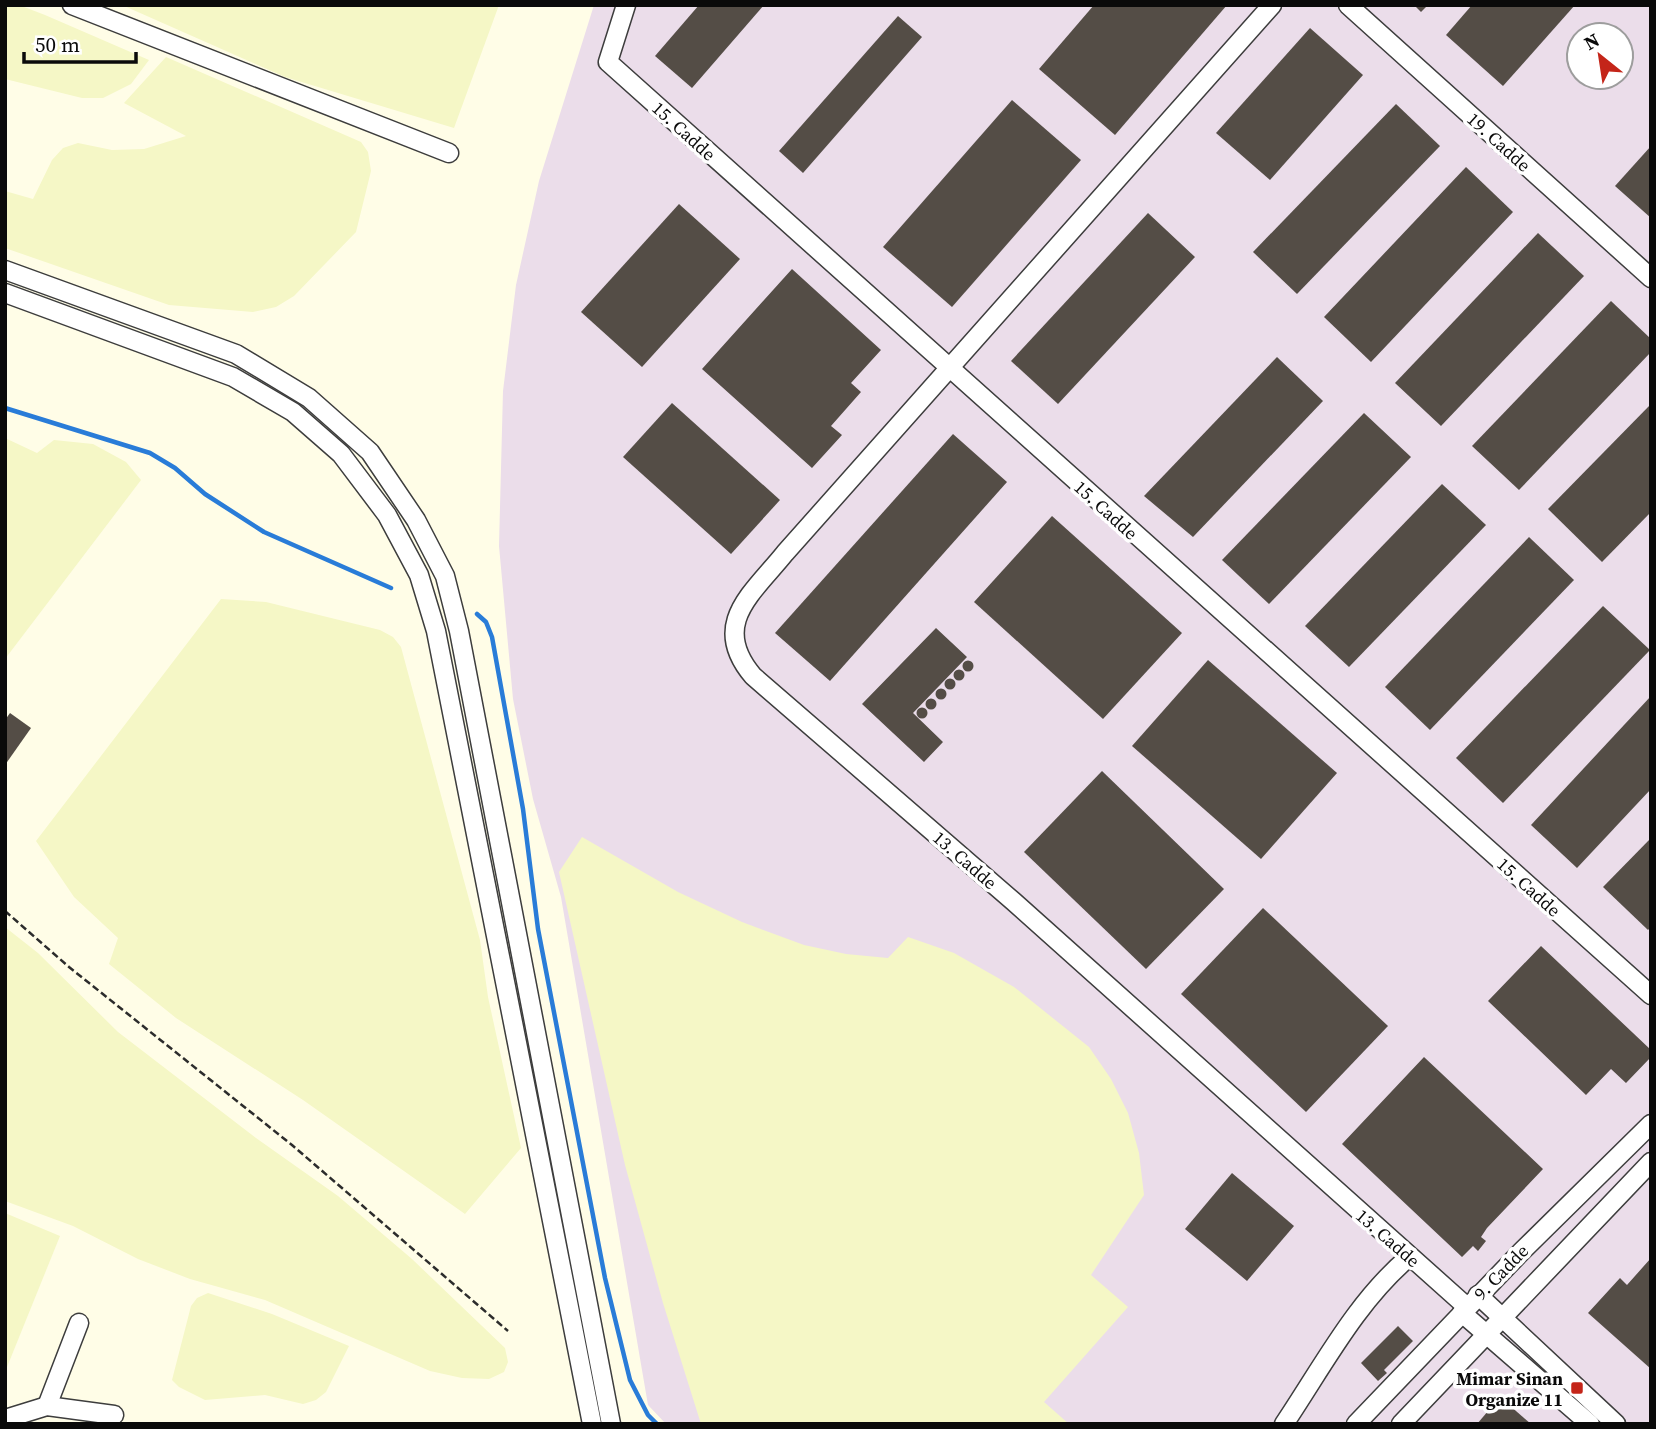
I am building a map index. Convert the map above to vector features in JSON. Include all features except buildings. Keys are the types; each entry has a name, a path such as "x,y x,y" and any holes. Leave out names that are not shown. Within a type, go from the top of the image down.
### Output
{"street":[{"path":"72,5 449,153"},
{"name":"15. Cadde","path":"626,5 608,62 949,370 1651,995"},
{"name":"13. Cadde","path":"1272,5 785,552 735,615 736,643 742,661 753,676 1013,901 1409,1257 1469,1305"},
{"name":"19. Cadde","path":"1348,5 1651,278"},
{"path":"5,270 236,354 309,398 370,452 416,520 445,576 459,631 611,1424"},
{"path":"5,293 233,377 293,412 341,454 387,515 419,575 436,631 592,1424"},
{"name":"9. Cadde","path":"1356,1424 1469,1305 1651,1124"},
{"name":"9. Cadde","path":"1401,1424 1651,1162"},
{"path":"1284,1424 1362,1306 1386,1277 1409,1257"},
{"path":"1469,1305 1503,1318 1616,1424"},
{"path":"1469,1305 1487,1335 1590,1424"},
{"path":"47,1406 79,1322"},
{"path":"5,1419 47,1406 114,1415"}],"path":[{"path":"5,911 69,967 292,1146 508,1331"}],"shaded area":[{"path":"594,5 1651,5 1651,1424 666,1424 648,1405 561,897 533,799 513,699 499,546 503,391 516,285 539,181"}],"green space":[{"path":"5,5 19,5 149,60 131,84 103,98 82,98 5,79"},
{"path":"122,5 499,5 454,128 285,77"},
{"path":"166,57 361,142 368,152 371,171 356,232 294,296 276,307 253,312 169,305 5,248 5,191 33,199 52,160 63,148 78,143 112,150 144,149 186,136 124,103"},
{"path":"5,438 37,453 54,440 93,444 126,462 141,480 5,659"},
{"path":"221,599 266,602 380,630 393,637 401,647 480,940 488,997 521,1148 465,1214 303,1100 176,1018 109,964 118,938 74,897 36,841"},
{"path":"582,837 678,892 742,922 804,945 846,954 888,958 908,937 954,953 1014,987 1089,1047 1111,1079 1128,1113 1139,1153 1144,1195 1091,1275 1128,1307 1044,1402 1069,1424 701,1424 663,1303 625,1165 559,872"},
{"path":"5,927 38,953 118,1032 256,1138 338,1196 412,1259 505,1348 508,1362 504,1372 489,1379 462,1378 430,1371 265,1300 190,1279 138,1259 73,1226 5,1201"},
{"path":"5,1213 60,1236 5,1372"},
{"path":"208,1293 272,1314 349,1346 326,1392 316,1400 303,1404 265,1395 205,1400 179,1387 172,1380 191,1306 197,1298"}],"waterway":[{"path":"5,408 150,453 175,468 205,494 264,532 391,588"},
{"path":"477,614 486,622 492,637 523,809 538,929 605,1278 630,1380 648,1415 657,1424"}],"place":[{"name":"Mimar Sinan Organize 11","path":"1577,1388"}]}
